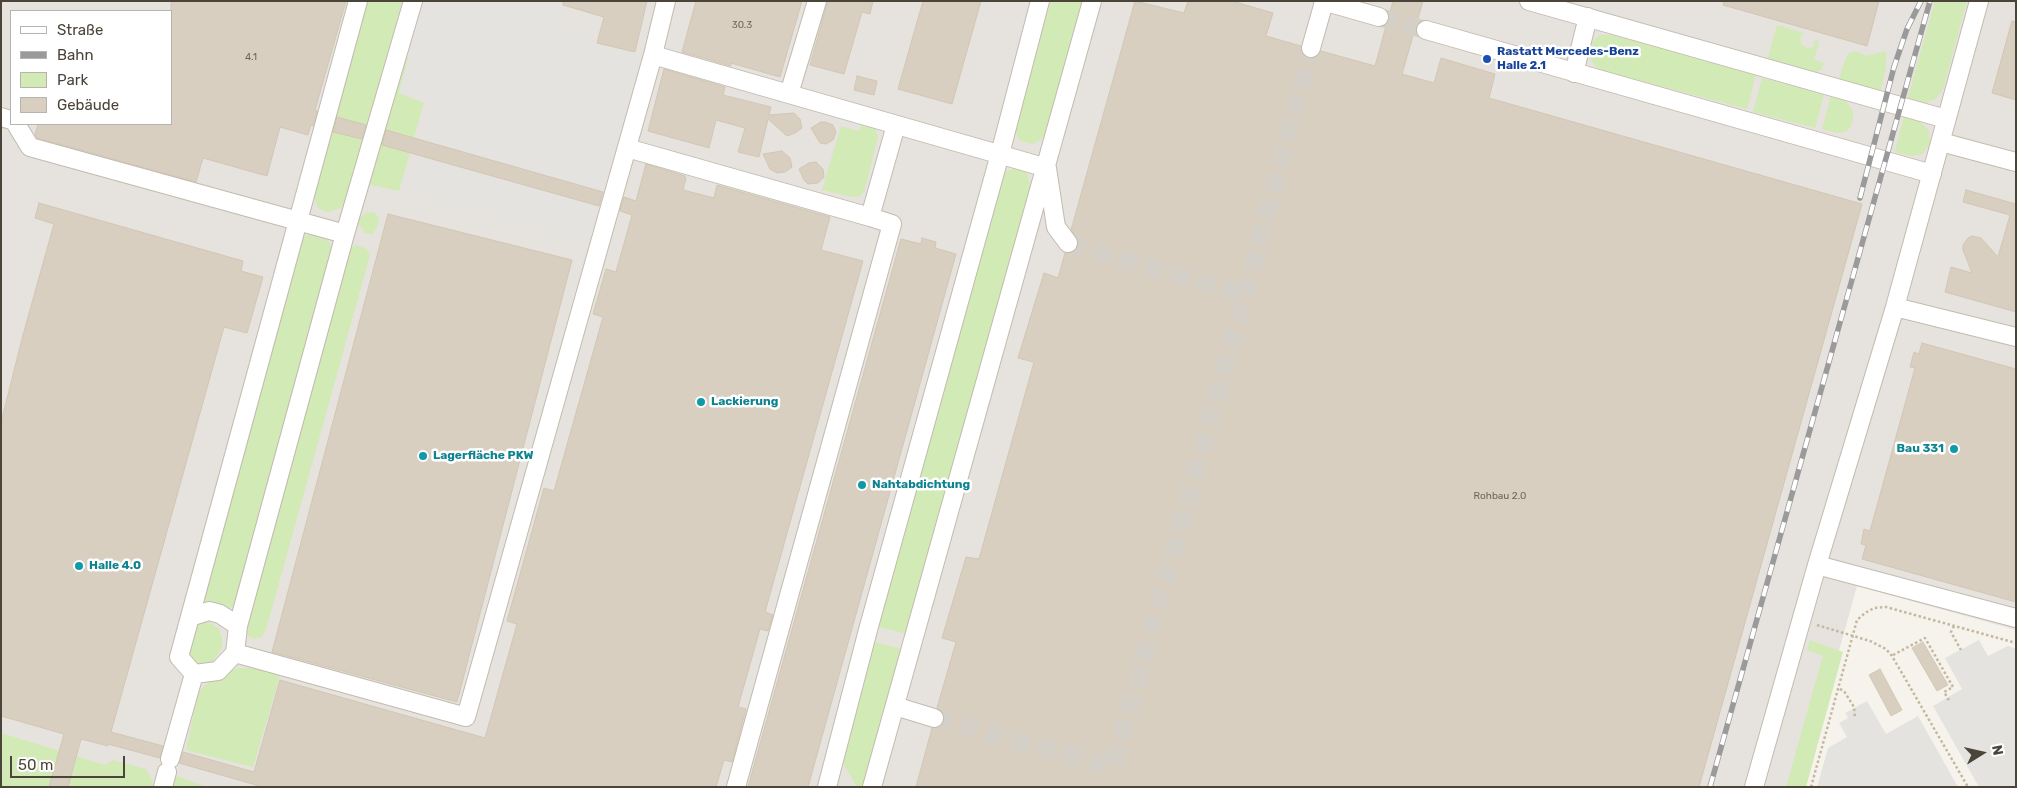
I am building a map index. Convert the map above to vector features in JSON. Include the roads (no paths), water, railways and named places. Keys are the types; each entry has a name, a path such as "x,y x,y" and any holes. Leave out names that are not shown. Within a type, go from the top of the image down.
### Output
{"lane":[{"path":"194,674 179,657 358,1"},
{"path":"194,674 218,671 235,653 238,626 345,234 413,1"},
{"path":"235,653 466,716 627,148 666,1"},
{"path":"789,94 817,1"},
{"path":"826,787 1000,154 1040,1"},
{"path":"872,787 1092,1"},
{"path":"1311,48 1323,1 1379,17"},
{"path":"1529,1 1946,119"},
{"path":"1754,787 1817,565 1896,307 1979,1"},
{"path":"1574,73 1588,17"},
{"path":"1426,30 1932,174"},
{"path":"653,55 1046,168"},
{"path":"17,125 30,146 345,234"},
{"path":"870,218 896,125"},
{"path":"1941,142 2016,162"},
{"path":"627,148 892,224 736,787"},
{"path":"1046,168 1056,227 1068,243"},
{"path":"1896,307 2016,337"},
{"path":"1817,565 2016,618"},
{"path":"190,617 209,611 220,614 238,626"},
{"path":"167,773 194,674"},
{"path":"895,706 934,718"}],"tunnel":[{"path":"1379,17 1426,30"},
{"path":"934,718 1113,767 1245,295 1311,48"},
{"path":"1068,243 1245,295"}],"railway":[{"path":"1860,198 1894,67 1907,29 1921,1"},
{"path":"1710,787 1930,1"}],"place":[{"name":"Rastatt Mercedes-Benz Halle 2.1","path":"1487,59"},
{"name":"Lackierung","path":"701,402"},
{"name":"Bau 331","path":"1954,449"},
{"name":"Lagerfläche PKW","path":"423,456"},
{"name":"Nahtabdichtung","path":"862,485"},
{"name":"Halle 4.0","path":"79,566"}]}
